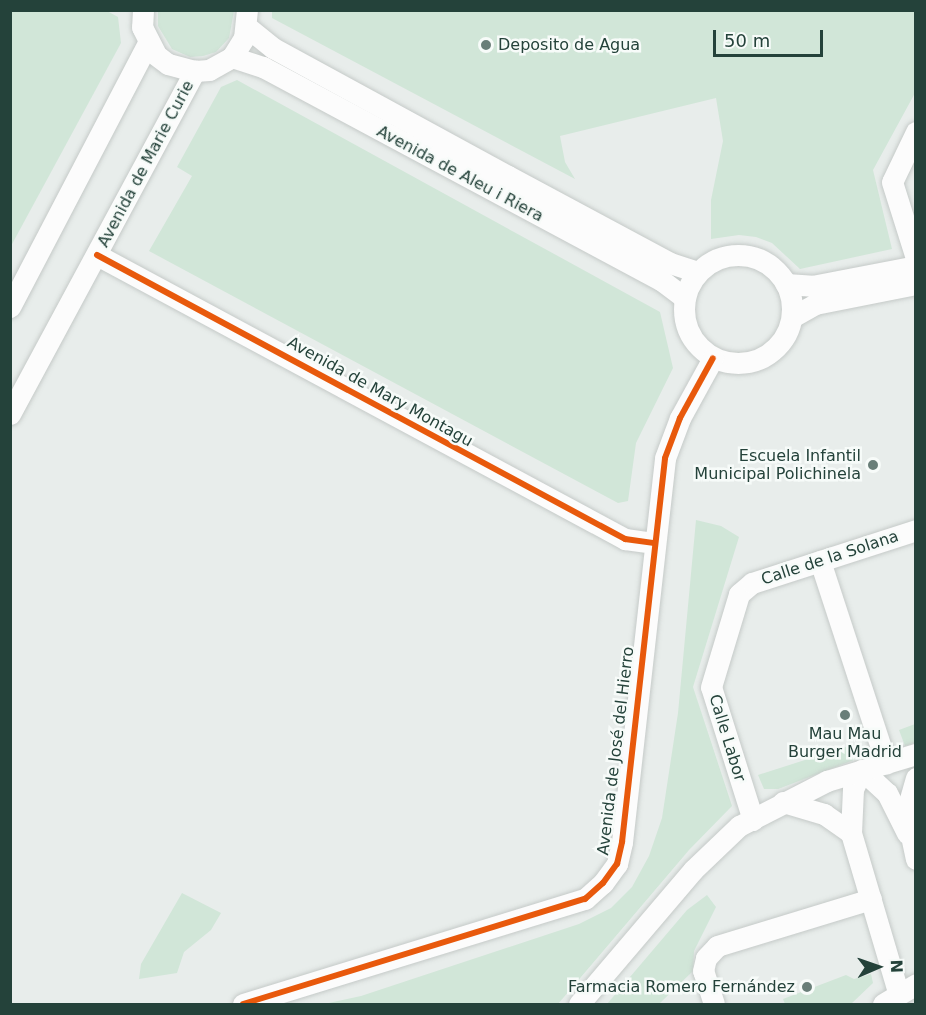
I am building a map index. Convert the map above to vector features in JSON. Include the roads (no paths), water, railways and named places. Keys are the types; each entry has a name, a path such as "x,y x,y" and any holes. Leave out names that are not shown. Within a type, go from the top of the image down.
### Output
{"street":[{"path":"143,10 148,43 168,64 195,72 209,70 232,57 247,19"},
{"name":"Avenida de Aleu i Riera","path":"247,19 273,48 670,263 698,272"},
{"path":"10,307 148,43"},
{"name":"Avenida de Aleu i Riera","path":"232,57 263,68 661,280 685,298"},
{"name":"Avenida de Marie Curie","path":"10,414 195,72"},
{"path":"915,132 891,182 915,258"},
{"name":"Avenida de Mary Montagu","path":"97,255 625,539 653,543"},
{"path":"744,255 768,264 786,284 792,317 779,345 763,358 733,363 713,358 689,333 685,298 698,272 715,260 744,255"},
{"path":"786,284 812,286 915,266"},
{"path":"792,317 815,304 915,284"},
{"name":"Avenida de José del Hierro","path":"243,1005 585,899 603,883 617,864 622,842 653,543 665,458 681,418 713,358"},
{"name":"Calle de la Solana","path":"744,588 915,530"},
{"path":"820,561 886,763"},
{"name":"Calle Labor","path":"744,588 714,669 711,687 753,820"},
{"path":"579,1005 693,870 729,834 783,802 827,781 915,754"},
{"path":"862,770 887,793 907,833 915,859"},
{"path":"862,770 853,789 851,833 899,994"},
{"path":"907,833 907,799 915,778"},
{"path":"783,802 824,814 851,833"},
{"path":"714,1005 703,971 706,958 717,946 871,899"}],"place":[{"name":"Deposito de Agua","path":"486,45"},
{"name":"Escuela Infantil Municipal Polichinela","path":"873,465"},
{"name":"Mau Mau Burger Madrid","path":"845,715"},
{"name":"Farmacia Romero Fernández","path":"807,987"}]}
